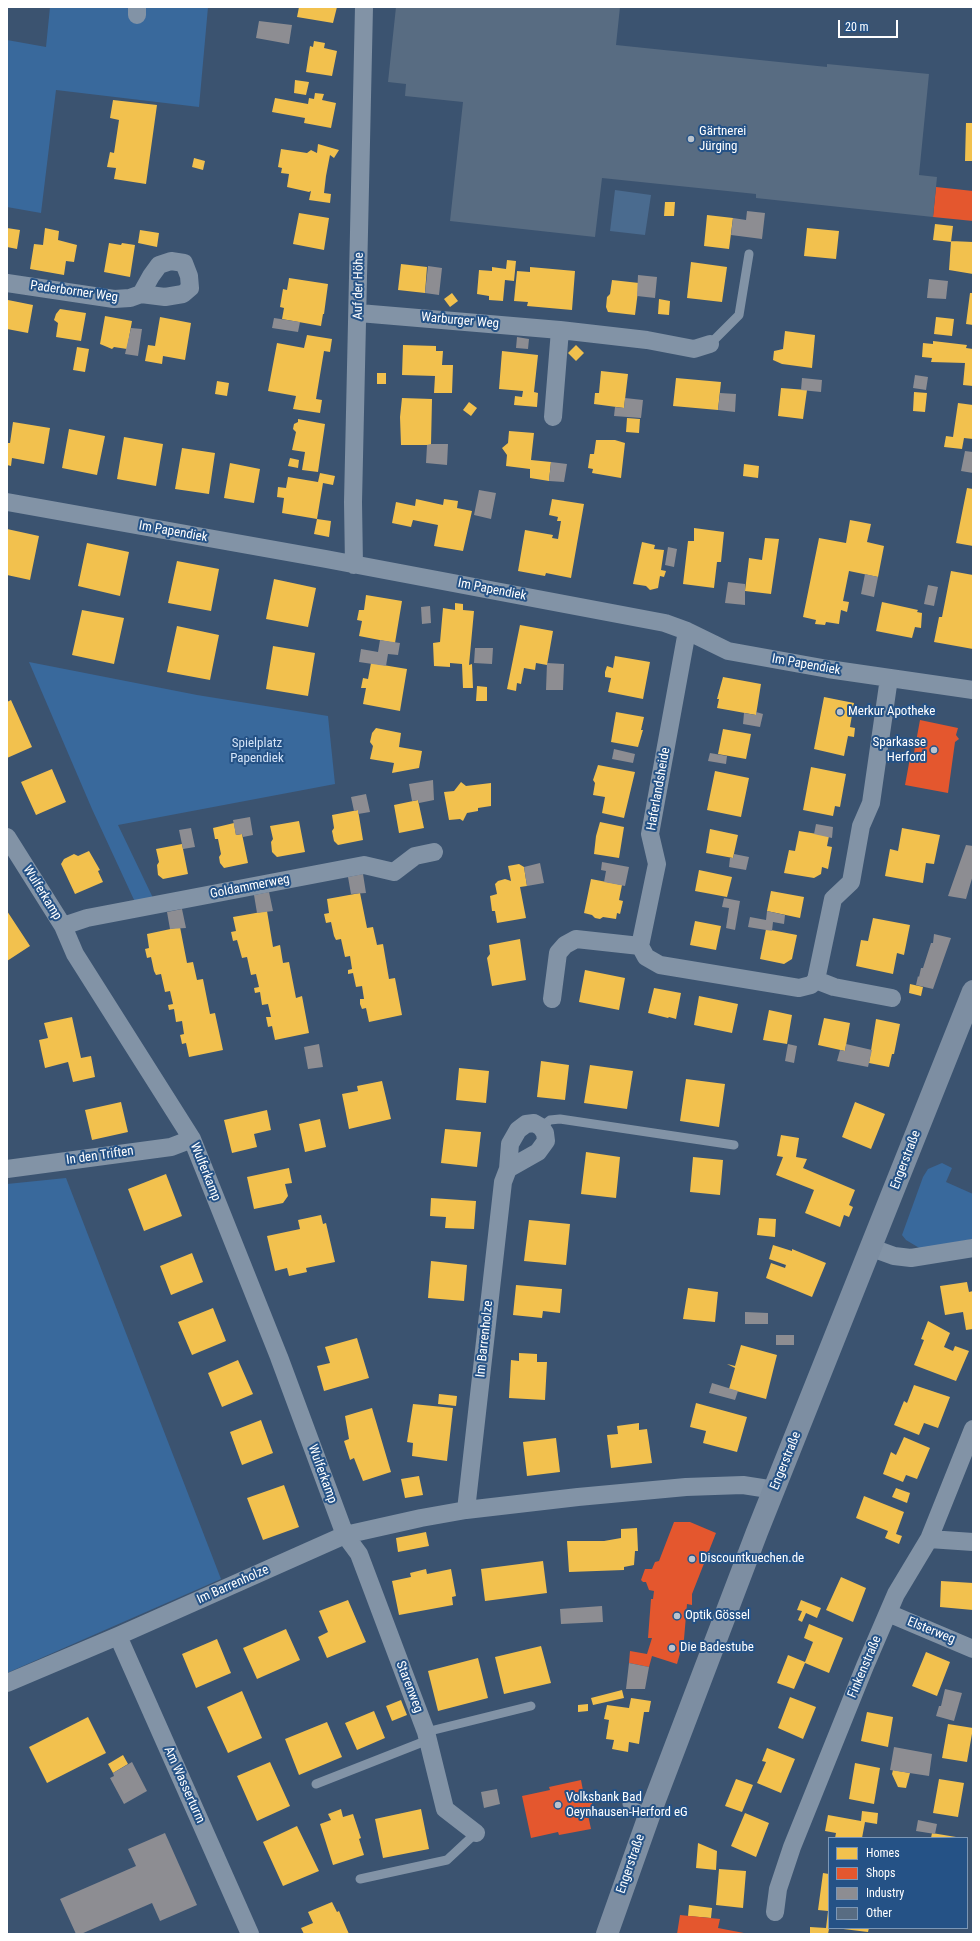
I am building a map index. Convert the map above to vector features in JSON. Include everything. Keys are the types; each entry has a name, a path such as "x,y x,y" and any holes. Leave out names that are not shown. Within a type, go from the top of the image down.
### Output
{"main road":[{"name":"Engerstraße","path":"607,1934 650,1813 775,1490 973,991"}],"street":[{"name":"Auf der Höhe","path":"354,565 364,7"},
{"name":"Paderborner Weg","path":"7,283 114,299 130,298 141,294"},
{"name":"Warburger Weg","path":"359,313 560,330 647,340 694,349 710,344"},
{"path":"553,417 560,330"},
{"name":"Im Papendiek","path":"7,502 665,623 687,630 728,651 828,669 973,690"},
{"name":"Haferlandsheide","path":"640,946 657,864 650,834 687,630"},
{"path":"552,999 558,953 565,945 576,939 640,946 646,956 660,965 800,988 811,985 816,980 833,899 851,882 861,826 871,803 889,678"},
{"name":"Wulferkamp","path":"7,837 63,926 75,954 192,1139 279,1357 345,1535"},
{"name":"Goldammerweg","path":"63,926 87,918 364,865 394,872 415,856 434,852"},
{"path":"816,980 834,987 892,998"},
{"name":"Im Barrenholze","path":"466,1510 503,1182 508,1170 510,1144 518,1130 526,1124 534,1123 541,1128"},
{"path":"508,1170 538,1152 546,1140 545,1133 541,1128"},
{"name":"In den Triften","path":"7,1169 171,1147 192,1139"},
{"path":"872,1248 894,1256 911,1258 973,1248"},
{"name":"Finkenstraße","path":"775,1912 778,1890 792,1847 896,1594 929,1538 973,1429"},
{"name":"Im Barrenholze","path":"7,1683 118,1636 345,1535 421,1518 466,1510 686,1487 743,1485 775,1490"},
{"name":"Starenweg","path":"345,1535 359,1554 427,1736 445,1809 476,1833"},
{"path":"929,1538 973,1542"},
{"name":"Elsterweg","path":"888,1614 973,1648"},
{"name":"Am Wasserturm","path":"118,1636 250,1934"}],"lane":[{"path":"710,344 739,315 749,254"},
{"path":"541,1128 550,1120 560,1119 734,1145"},
{"path":"316,1784 427,1736 531,1706"},
{"path":"627,1804 650,1813"},
{"path":"360,1879 447,1860 476,1833"}],"green space":[{"path":"50,7 208,7 199,107 56,90 41,213 7,207 7,40 46,47"},
{"name":"Spielplatz Papendiek","path":"29,662 197,695 328,716 335,784 118,825 153,898 135,902 92,809"},
{"path":"942,1163 952,1168 946,1182 973,1194 973,1239 921,1249 906,1240 902,1235 923,1177 928,1169"},
{"path":"66,1178 221,1579 7,1673 7,1184"}],"shaded area":[{"path":"615,190 651,195 645,235 610,231"}],"building: Homes":[{"path":"299,7 337,7 333,23 297,17"},
{"path":"314,41 325,43 324,48 337,51 332,76 306,72 310,46 313,47"},
{"path":"295,80 309,82 306,95 294,93"},
{"path":"315,93 324,94 322,100 336,103 331,128 304,123 305,118 272,112 275,98 308,104 309,98 314,99"},
{"path":"113,100 157,105 146,184 114,179 116,168 107,167 110,152 114,153 119,120 110,118"},
{"path":"966,123 973,123 973,161 965,161"},
{"path":"318,144 339,150 334,158 330,155 326,176 324,193 331,194 330,203 309,200 311,191 309,192 287,187 289,174 281,173 282,168 278,167 281,149 307,153 311,150 317,153"},
{"path":"194,158 205,161 203,170 192,167"},
{"path":"665,202 675,202 674,216 664,216"},
{"path":"299,213 329,218 324,250 293,244"},
{"path":"707,215 733,218 729,249 704,246"},
{"path":"935,224 953,226 951,242 933,240"},
{"path":"7,228 20,230 17,249 7,247"},
{"path":"45,228 59,231 58,240 77,245 74,262 66,261 64,275 30,269 34,244 43,245"},
{"path":"807,228 839,231 836,259 804,256"},
{"path":"140,230 159,233 157,247 138,243"},
{"path":"951,241 973,242 973,274 949,270"},
{"path":"109,243 135,245 130,277 104,272"},
{"path":"507,260 516,261 514,281 505,280 503,301 489,300 489,296 477,294 479,270 492,271 492,267 506,269"},
{"path":"691,262 727,267 722,302 687,298"},
{"path":"401,264 427,267 425,293 398,290"},
{"path":"530,267 575,271 572,310 527,306 528,302 514,301 517,271 530,272"},
{"path":"289,278 328,284 321,326 282,319 284,308 280,307 283,289 287,290"},
{"path":"612,280 639,283 635,315 608,312 606,307 607,297 610,294"},
{"path":"452,293 458,301 450,307 444,299"},
{"path":"970,293 973,293 973,325 966,324"},
{"path":"659,299 670,301 669,315 658,314"},
{"path":"8,300 33,305 28,333 7,329"},
{"path":"60,309 86,313 81,341 56,337 58,323 54,320"},
{"path":"105,316 132,321 127,349 114,347 112,349 100,344"},
{"path":"160,317 191,323 185,360 163,356 162,364 145,361 148,345 155,346"},
{"path":"936,317 954,319 952,336 934,334"},
{"path":"785,331 815,335 812,368 782,364 773,360 774,351 783,349"},
{"path":"307,335 332,339 330,352 324,351 316,399 322,400 320,413 293,409 296,396 268,391 277,343 304,348"},
{"path":"933,341 967,345 966,348 973,349 973,386 963,385 965,363 931,362 932,358 922,357 923,343 933,344"},
{"path":"403,345 436,346 436,351 443,351 442,365 453,365 452,393 434,393 435,376 402,375"},
{"path":"576,345 584,353 576,361 568,353"},
{"path":"77,347 89,349 85,372 73,370"},
{"path":"502,351 538,355 534,392 538,393 537,407 514,405 515,396 522,397 523,391 499,389"},
{"path":"601,371 628,374 624,408 594,404 595,393 599,393"},
{"path":"377,373 386,373 386,384 377,384"},
{"path":"676,378 721,382 718,410 673,406"},
{"path":"217,381 229,383 227,396 215,394"},
{"path":"781,388 807,390 803,419 778,416"},
{"path":"914,392 927,393 925,412 913,411"},
{"path":"402,398 432,399 431,445 401,445 400,417"},
{"path":"469,402 477,408 471,416 463,410"},
{"path":"958,403 973,405 973,439 964,438 962,449 944,447 946,436 953,437"},
{"path":"627,418 640,419 639,433 626,432"},
{"path":"298,419 325,424 318,472 302,470 305,452 292,450 296,432 293,429 294,424 298,422"},
{"path":"13,422 50,428 44,464 12,458 11,466 7,465 7,443 10,443"},
{"path":"69,429 105,436 97,475 62,468"},
{"path":"509,431 534,433 531,460 551,462 549,481 530,478 530,469 506,466 507,455 502,448 508,443"},
{"path":"124,437 163,444 156,486 117,479"},
{"path":"596,440 615,440 625,443 621,478 592,473 593,469 588,468 590,454 594,454"},
{"path":"182,448 215,453 209,494 175,489"},
{"path":"290,458 299,460 298,468 288,466"},
{"path":"230,463 260,469 254,503 224,498"},
{"path":"744,464 759,466 758,478 743,476"},
{"path":"320,473 335,476 333,485 323,483 317,519 282,513 284,498 277,497 278,487 286,488 288,477 318,482"},
{"path":"967,488 973,489 973,546 956,543"},
{"path":"416,499 443,505 444,499 458,501 457,508 472,511 463,551 434,546 438,525 413,520 411,527 392,523 396,502 415,506"},
{"path":"552,499 584,504 571,578 546,573 545,576 518,571 525,530 553,535 552,538 558,539 561,521 557,521 558,517 549,515"},
{"path":"317,519 331,521 329,537 314,534"},
{"path":"850,520 871,524 867,542 884,546 878,577 849,571 843,601 849,602 847,612 841,610 839,624 826,622 825,625 815,624 816,620 803,617 819,538 846,543"},
{"path":"694,528 724,532 721,562 717,562 714,588 683,584 688,541 694,541"},
{"path":"7,529 39,536 30,580 7,575"},
{"path":"765,538 779,539 771,594 745,591 749,558 762,560"},
{"path":"642,542 655,545 654,549 664,550 661,570 666,571 664,577 660,576 658,588 650,590 646,586 633,584"},
{"path":"87,543 129,552 120,596 78,586"},
{"path":"177,561 219,569 211,611 168,603"},
{"path":"951,571 973,575 973,649 934,642 939,617 942,617"},
{"path":"274,579 316,588 308,627 266,619"},
{"path":"366,595 402,601 395,643 359,636 362,621 357,620 359,610 364,610"},
{"path":"882,602 918,610 917,612 922,613 921,628 915,627 912,638 876,631"},
{"path":"455,603 463,604 463,610 474,611 469,665 472,664 473,688 463,688 462,664 450,663 450,667 434,666 433,643 440,642 443,608 455,610"},
{"path":"82,610 124,618 114,664 72,655"},
{"path":"520,625 553,631 547,665 536,663 535,670 524,668 521,684 517,683 516,691 507,689"},
{"path":"177,626 219,635 210,680 167,672"},
{"path":"273,646 315,653 308,696 266,689"},
{"path":"615,656 650,662 643,699 608,692 611,678 605,677 605,672 607,666 613,668"},
{"path":"371,663 407,669 400,711 363,704 366,688 361,688 363,678 368,679"},
{"path":"723,677 761,684 756,715 717,708 719,699 717,699"},
{"path":"477,686 487,687 487,701 476,701"},
{"path":"824,697 854,703 850,727 855,728 854,737 848,736 844,756 814,749"},
{"path":"11,700 32,747 7,758 7,702"},
{"path":"616,712 644,717 641,730 643,730 638,747 611,742"},
{"path":"376,728 401,733 399,747 422,751 419,768 392,773 394,763 370,759 373,746 370,742 372,733"},
{"path":"723,729 751,734 746,759 718,754"},
{"path":"598,765 635,772 624,818 602,813 605,797 593,795 595,783 593,780"},
{"path":"811,767 846,774 840,807 835,806 833,816 803,810"},
{"path":"52,769 66,802 36,815 21,782"},
{"path":"715,771 749,778 741,817 707,810"},
{"path":"461,782 466,786 491,783 491,806 478,808 478,811 467,813 463,821 460,819 449,820 444,792 454,791"},
{"path":"418,800 424,828 399,833 394,805"},
{"path":"358,810 363,840 338,845 334,841 332,831 334,828 332,815"},
{"path":"299,821 305,852 277,857 272,852 271,842 273,839 270,826"},
{"path":"600,822 624,827 619,858 594,854 596,836"},
{"path":"234,823 236,835 242,834 248,863 224,868 220,863 219,857 221,854 218,839 215,839 213,828"},
{"path":"902,828 940,835 934,864 926,863 923,883 885,876 890,849 898,851"},
{"path":"710,829 738,835 733,858 706,853"},
{"path":"799,831 829,836 827,846 832,847 828,869 822,867 821,874 814,878 784,873 789,850 795,851"},
{"path":"182,844 188,874 163,879 158,875 157,865 159,862 156,849"},
{"path":"89,851 100,870 98,871 103,882 75,894 61,864 64,859 74,854 78,856"},
{"path":"519,864 524,867 527,886 520,887 526,918 497,923 495,911 492,911 490,896 497,894 495,884 498,881 505,879 511,881 508,866"},
{"path":"699,870 732,877 727,897 695,891"},
{"path":"591,879 622,885 619,900 623,901 620,914 617,913 616,919 603,917 600,919 584,913"},
{"path":"771,891 804,897 800,918 767,911"},
{"path":"360,893 367,928 373,927 377,945 383,944 389,979 395,978 402,1015 369,1022 366,1008 362,1009 360,1004 360,999 364,999 362,986 356,987 353,973 348,974 348,970 352,969 350,956 345,957 341,939 336,940 331,922 326,923 324,914 329,913 327,899"},
{"path":"7,911 30,946 7,961"},
{"path":"267,911 273,947 280,945 283,963 289,962 296,998 302,996 309,1033 275,1040 272,1026 268,1027 266,1017 271,1017 268,1004 262,1005 260,992 255,993 254,988 259,987 256,974 251,975 247,957 242,958 237,940 233,941 231,932 236,931 233,917"},
{"path":"873,918 910,925 904,955 897,953 893,974 856,966 861,940 868,941"},
{"path":"695,921 721,926 716,950 690,945"},
{"path":"180,927 187,963 193,962 197,980 203,979 210,1014 215,1013 223,1050 189,1057 186,1043 182,1044 180,1035 184,1034 182,1021 176,1022 174,1009 169,1010 168,1005 173,1004 170,991 165,992 161,974 156,975 151,957 147,958 145,949 149,948 147,934"},
{"path":"766,929 797,935 792,959 784,964 760,959"},
{"path":"520,939 526,980 492,986 487,958 490,954 489,945"},
{"path":"585,970 625,978 619,1010 579,1002"},
{"path":"910,984 923,987 921,996 909,993"},
{"path":"654,988 681,993 676,1019 648,1013"},
{"path":"699,996 738,1004 732,1033 694,1025"},
{"path":"769,1010 792,1015 787,1044 763,1040"},
{"path":"72,1017 81,1058 91,1056 95,1077 73,1082 68,1062 45,1068 39,1040 48,1038 44,1023"},
{"path":"824,1018 850,1023 845,1051 818,1045"},
{"path":"876,1019 900,1024 894,1054 892,1054 889,1067 869,1063"},
{"path":"541,1061 569,1065 565,1100 537,1097"},
{"path":"590,1065 633,1071 627,1109 584,1103"},
{"path":"459,1068 489,1071 486,1103 456,1100"},
{"path":"686,1079 725,1084 719,1127 680,1121"},
{"path":"382,1081 391,1119 349,1129 342,1094 358,1091 357,1086"},
{"path":"121,1102 128,1132 92,1140 85,1110"},
{"path":"855,1102 885,1114 871,1149 842,1137"},
{"path":"267,1110 271,1130 254,1134 257,1147 232,1153 224,1120"},
{"path":"320,1119 326,1147 305,1152 299,1124"},
{"path":"445,1129 481,1132 477,1167 441,1163"},
{"path":"781,1135 799,1138 796,1157 807,1159 803,1168 855,1190 849,1205 853,1207 849,1217 844,1215 840,1227 805,1213 814,1190 776,1175 783,1157 777,1156"},
{"path":"586,1152 620,1157 616,1198 581,1194"},
{"path":"693,1157 723,1160 720,1195 690,1192"},
{"path":"289,1168 292,1183 285,1184 288,1196 283,1203 254,1209 247,1177"},
{"path":"166,1174 182,1216 144,1231 128,1189"},
{"path":"431,1198 476,1201 474,1229 445,1228 446,1217 430,1216"},
{"path":"321,1215 323,1224 326,1223 335,1262 306,1268 307,1272 289,1276 287,1268 275,1271 267,1236 300,1229 298,1220"},
{"path":"759,1218 776,1219 775,1237 757,1235"},
{"path":"529,1220 570,1224 566,1265 524,1261"},
{"path":"773,1245 792,1251 792,1249 826,1263 812,1297 766,1278 771,1263 785,1268 786,1265 769,1259"},
{"path":"192,1253 203,1282 171,1295 160,1266"},
{"path":"431,1261 467,1265 464,1301 428,1298"},
{"path":"967,1282 969,1292 973,1291 973,1329 966,1330 963,1312 945,1315 940,1286"},
{"path":"516,1285 562,1289 560,1313 543,1311 542,1318 513,1315"},
{"path":"688,1288 718,1292 715,1322 683,1319"},
{"path":"213,1308 226,1341 192,1355 178,1322"},
{"path":"928,1321 950,1333 944,1347 953,1351 955,1346 969,1351 956,1381 914,1365 924,1340 921,1339"},
{"path":"357,1338 369,1378 324,1391 317,1366 330,1363 325,1347"},
{"path":"741,1345 777,1355 766,1399 729,1389 735,1368 727,1364 735,1366"},
{"path":"519,1353 537,1354 537,1362 547,1362 545,1400 509,1398 511,1360 519,1361"},
{"path":"238,1360 253,1394 222,1407 208,1373"},
{"path":"914,1385 950,1397 938,1428 924,1423 919,1435 894,1425 904,1401 907,1403"},
{"path":"439,1394 457,1396 456,1406 438,1404"},
{"path":"696,1403 747,1417 737,1452 703,1443 706,1431 690,1427"},
{"path":"413,1404 453,1408 447,1461 412,1456 413,1443 407,1442"},
{"path":"372,1408 391,1472 363,1481 354,1458 350,1460 344,1441 349,1439 345,1416"},
{"path":"261,1420 273,1453 242,1465 230,1432"},
{"path":"639,1423 639,1430 647,1429 652,1463 611,1468 607,1435 618,1434 617,1426"},
{"path":"904,1437 930,1448 917,1479 906,1475 903,1482 883,1474 891,1452 896,1455"},
{"path":"556,1438 560,1472 527,1476 523,1442"},
{"path":"419,1476 423,1495 405,1498 401,1479"},
{"path":"284,1485 299,1527 263,1540 247,1498"},
{"path":"896,1488 910,1493 907,1503 892,1497"},
{"path":"864,1496 904,1512 896,1534 902,1536 899,1544 885,1538 888,1531 856,1518"},
{"path":"637,1528 638,1551 635,1551 634,1565 624,1567 624,1570 569,1572 567,1541 604,1541 621,1538 621,1529"},
{"path":"426,1532 429,1546 398,1552 396,1538"},
{"path":"543,1561 547,1593 485,1601 481,1569"},
{"path":"426,1569 427,1574 451,1569 456,1596 452,1597 453,1605 399,1615 392,1581 411,1577 410,1573"},
{"path":"841,1577 866,1588 853,1622 826,1610"},
{"path":"941,1581 973,1583 973,1610 940,1607"},
{"path":"348,1600 366,1642 327,1658 318,1637 328,1632 319,1611"},
{"path":"801,1600 821,1608 817,1618 806,1613 802,1622 798,1620 802,1611 797,1610"},
{"path":"809,1624 843,1638 829,1673 805,1663 794,1689 777,1683 788,1655 805,1662 813,1642 804,1638"},
{"path":"286,1629 300,1660 257,1679 243,1648"},
{"path":"217,1639 231,1673 196,1688 182,1654"},
{"path":"541,1646 551,1683 504,1694 495,1657"},
{"path":"926,1652 950,1662 937,1696 912,1686"},
{"path":"478,1658 488,1698 438,1711 428,1671"},
{"path":"622,1690 624,1698 593,1705 591,1698"},
{"path":"242,1691 262,1738 228,1753 207,1707"},
{"path":"790,1697 816,1707 803,1739 778,1728"},
{"path":"631,1698 651,1701 649,1712 644,1712 639,1744 629,1742 628,1752 612,1749 614,1740 606,1739 609,1720 604,1719 607,1705 629,1708"},
{"path":"401,1700 407,1715 392,1721 386,1706"},
{"path":"588,1704 588,1711 578,1712 578,1705"},
{"path":"374,1711 385,1738 357,1750 345,1723"},
{"path":"867,1712 893,1717 888,1747 861,1741"},
{"path":"88,1717 106,1753 47,1783 29,1747"},
{"path":"327,1722 342,1757 299,1775 285,1739"},
{"path":"948,1724 973,1728 967,1762 942,1758"},
{"path":"767,1748 795,1759 781,1793 757,1783 766,1762 762,1761"},
{"path":"123,1755 128,1764 113,1773 108,1764"},
{"path":"270,1762 290,1806 257,1821 237,1776"},
{"path":"855,1763 880,1768 874,1804 849,1799"},
{"path":"893,1770 910,1773 906,1788 898,1787 892,1774"},
{"path":"736,1779 753,1785 742,1812 725,1806"},
{"path":"939,1779 964,1783 958,1817 933,1813"},
{"path":"341,1809 343,1817 353,1814 361,1838 359,1839 364,1855 333,1865 320,1824 331,1820 328,1814"},
{"path":"421,1809 429,1849 383,1858 375,1819"},
{"path":"862,1811 878,1813 877,1824 865,1822 862,1837 835,1837 836,1833 825,1831 828,1815 861,1821"},
{"path":"745,1813 769,1823 756,1857 731,1846"},
{"path":"297,1826 319,1871 283,1886 263,1842"},
{"path":"932,1833 956,1837 931,1837"},
{"path":"698,1843 717,1851 716,1870 696,1868"},
{"path":"719,1869 746,1871 743,1908 716,1905"},
{"path":"823,1873 828,1874 828,1911 818,1910"},
{"path":"332,1902 337,1912 339,1911 349,1934 304,1934 301,1928 313,1923 308,1912"},
{"path":"689,1905 712,1908 711,1918 688,1916"},
{"path":"828,1911 828,1934 810,1934 810,1927 826,1928"},
{"path":"843,1929 869,1929 868,1932"}],"building: Shops":[{"path":"936,187 973,191 973,221 933,217"},
{"name":"Sparkasse Herford","path":"920,720 958,728 956,735 959,739 955,742 948,793 905,785 910,758 913,758"},
{"path":"674,1522 690,1522 716,1533 692,1594 692,1605 687,1604 684,1639 677,1664 652,1656 649,1667 629,1663 630,1651 647,1654 652,1638 648,1638 651,1599 653,1599 654,1591 649,1590 646,1582 641,1580 645,1569 652,1569 655,1562 659,1561"},
{"name":"Volksbank Bad Oeynhausen-Herford eG","path":"581,1780 584,1796 590,1795 594,1813 588,1815 591,1829 559,1835 558,1832 531,1838 522,1796 550,1790 549,1787"},
{"path":"680,1915 720,1919 718,1928 749,1934 677,1934"}],"building: Industry":[{"path":"259,21 292,25 289,44 256,38"},
{"path":"747,211 765,213 762,239 731,235 733,218 746,220"},
{"path":"428,266 442,268 439,295 425,293"},
{"path":"638,275 657,277 655,298 637,296"},
{"path":"929,279 948,281 946,299 927,298"},
{"path":"274,318 300,322 298,332 272,328"},
{"path":"131,328 142,329 138,356 125,354"},
{"path":"517,337 529,339 528,349 516,348"},
{"path":"915,375 928,377 926,390 913,388"},
{"path":"802,378 822,380 821,392 801,390"},
{"path":"720,393 736,394 735,412 718,410"},
{"path":"625,398 643,400 641,418 614,416 615,407 624,408"},
{"path":"448,444 447,465 426,463 427,445"},
{"path":"965,451 973,452 973,473 961,471"},
{"path":"551,462 567,464 564,482 549,481"},
{"path":"479,490 496,493 491,519 474,515"},
{"path":"668,547 677,549 674,567 665,565"},
{"path":"865,574 878,577 874,597 861,594"},
{"path":"728,582 745,584 745,605 725,603"},
{"path":"928,585 938,587 934,606 924,604"},
{"path":"430,606 431,623 422,624 421,607"},
{"path":"380,640 400,643 398,655 388,654 386,666 359,662 361,649 378,652"},
{"path":"475,648 493,648 492,664 474,663"},
{"path":"547,663 564,664 563,690 546,690"},
{"path":"756,712 763,714 760,727 743,724 744,713 756,715"},
{"path":"614,749 635,754 633,763 612,759"},
{"path":"710,753 727,756 726,764 708,761"},
{"path":"433,780 434,800 419,803 418,800 412,801 409,784"},
{"path":"366,794 370,812 358,814 358,810 354,811 351,797"},
{"path":"250,817 253,835 243,837 242,834 236,835 233,820"},
{"path":"816,824 833,827 832,838 814,834"},
{"path":"191,828 195,847 183,849 179,830"},
{"path":"966,845 973,846 973,875 966,899 948,896"},
{"path":"734,854 749,857 746,870 729,867 730,858 733,858"},
{"path":"602,862 629,867 625,886 604,882 606,871 601,870"},
{"path":"540,863 544,883 527,886 524,867"},
{"path":"363,874 366,893 351,894 348,877"},
{"path":"269,892 273,911 257,913 254,895"},
{"path":"724,898 740,901 735,930 726,928 729,908 722,907"},
{"path":"182,909 186,928 170,929 167,912"},
{"path":"767,911 785,915 784,924 773,922 772,931 748,927 750,917 766,920"},
{"path":"934,934 951,938 933,989 916,985 931,943 933,943"},
{"path":"319,1044 323,1067 308,1069 304,1047"},
{"path":"788,1044 797,1046 794,1063 785,1061"},
{"path":"846,1044 872,1050 868,1067 837,1061 840,1050 845,1051"},
{"path":"745,1312 768,1313 768,1324 745,1324"},
{"path":"776,1335 794,1335 794,1345 776,1345"},
{"path":"712,1383 738,1391 735,1400 709,1393"},
{"path":"602,1606 603,1622 561,1624 560,1609"},
{"path":"629,1663 649,1667 645,1689 626,1689"},
{"path":"945,1689 962,1693 954,1721 936,1716 939,1706 941,1706"},
{"path":"894,1747 932,1754 929,1776 890,1770"},
{"path":"132,1762 147,1791 124,1804 110,1778 114,1776 113,1773"},
{"path":"497,1789 500,1804 484,1808 481,1792"},
{"path":"918,1820 937,1824 935,1834 916,1831"},
{"path":"165,1833 197,1905 160,1921 152,1903 81,1934 76,1934 60,1899 136,1866 128,1849"}],"building: Other":[{"name":"Gärtnerei Jürging","path":"396,7 620,7 616,45 827,67 827,64 929,74 919,175 937,177 933,217 756,198 756,194 602,178 595,237 450,221 463,102 405,96 406,84 388,82"}],"place":[{"name":"Gärtnerei Jürging","path":"691,139"},
{"name":"Merkur Apotheke","path":"840,712"},
{"name":"Sparkasse Herford","path":"934,750"},
{"name":"Discountkuechen.de","path":"692,1559"},
{"name":"Optik Gössel","path":"677,1616"},
{"name":"Die Badestube","path":"672,1648"},
{"name":"Volksbank Bad Oeynhausen-Herford eG","path":"558,1805"}]}
